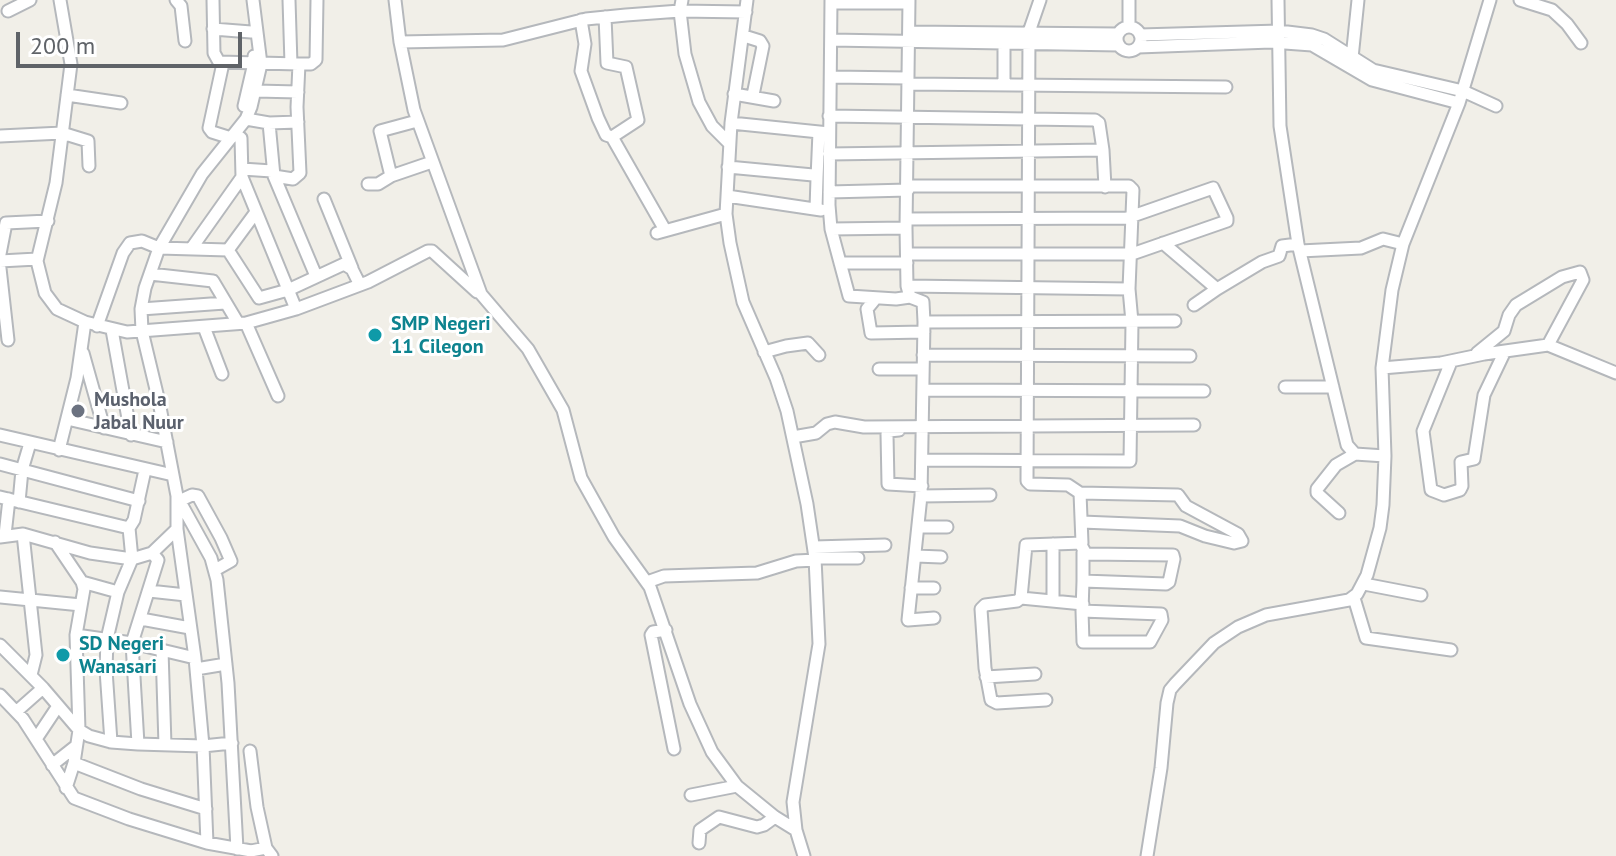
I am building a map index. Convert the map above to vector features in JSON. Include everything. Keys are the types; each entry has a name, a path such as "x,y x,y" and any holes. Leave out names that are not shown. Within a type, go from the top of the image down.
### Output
{"street":[{"path":"8,11 30,0"},
{"path":"60,0 71,57 56,183 37,259 39,277 49,302 63,313 112,330 142,331 242,323 296,309 360,285 429,251 481,294 528,349 555,393 569,424 578,468 588,491 614,537 647,582 706,741 737,786 796,830"},
{"path":"176,0 181,6 185,41"},
{"path":"213,0 215,57 223,63 258,64 313,64 316,60 317,0"},
{"path":"242,173 273,174 293,179 299,175 298,92 289,0"},
{"path":"395,0 400,42 417,121 481,294"},
{"path":"1040,0 1029,38 1027,481 1030,484 1068,485 1080,493 1178,495 1183,503 1238,534 1242,541 1234,543 1205,536 1180,526 1082,522"},
{"path":"1129,0 1122,35 1126,51 1139,41 1317,36 1383,74 1496,106"},
{"path":"1278,0 1280,126 1299,248 1347,445 1355,454"},
{"path":"1352,58 1358,0"},
{"path":"1147,856 1161,768 1168,694 1180,677 1214,643 1251,620 1294,608 1354,598 1364,584 1380,528 1385,456 1382,368 1389,304 1403,244 1461,97 1490,0"},
{"path":"1520,0 1552,10 1581,43"},
{"path":"231,136 258,64 251,32 250,1"},
{"path":"207,843 203,746 177,529 178,498 142,331 141,309 159,248 202,174 246,119 256,91 258,64 250,1"},
{"path":"816,209 817,178 829,116 831,1 909,2 908,291"},
{"path":"400,42 503,40 581,20 681,5 746,6 729,143 726,214 731,253 743,302 776,378 793,437 815,555 820,625 818,652 794,794 796,830 804,856"},
{"path":"681,5 685,54 699,102 712,126 729,143"},
{"path":"605,17 607,63 626,67 638,120 612,137"},
{"path":"581,20 585,44 581,64 583,78 605,134 612,137 661,231 726,214"},
{"path":"213,29 251,32"},
{"path":"831,40 1122,35 1136,29 1139,41"},
{"path":"744,36 760,41 763,46 753,95"},
{"path":"909,37 1004,44 1029,38"},
{"path":"1279,37 1315,46 1372,80 1461,97"},
{"path":"1004,44 1004,84"},
{"path":"223,63 209,128 212,132 241,138 242,173 296,309"},
{"path":"831,77 1004,84 1226,87"},
{"path":"256,91 298,92"},
{"path":"734,94 774,101"},
{"path":"67,95 121,103"},
{"path":"829,116 1095,120 1099,123 1105,187"},
{"path":"246,119 269,123 298,122"},
{"path":"391,176 380,131 417,121"},
{"path":"269,123 273,174 316,276"},
{"path":"731,123 824,132"},
{"path":"824,132 829,154 831,229 849,296 876,298 908,291 1028,287 1129,289"},
{"path":"0,136 62,133 89,142 89,166"},
{"path":"829,154 1103,150"},
{"path":"368,184 378,184 391,176 432,162"},
{"path":"728,167 813,175 817,178"},
{"path":"191,249 242,173"},
{"path":"829,192 1029,185 1132,188 1134,217 1129,289 1132,322 1131,460 923,460"},
{"path":"831,229 1134,217 1215,189 1227,215 1227,221 1132,254 1029,253 840,263"},
{"path":"727,196 829,211"},
{"path":"324,199 360,285"},
{"path":"228,250 256,212"},
{"path":"0,254 6,223 48,221"},
{"path":"1194,305 1262,262 1279,256 1282,246 1361,248 1383,239 1403,244"},
{"path":"97,326 127,245 132,242 142,241 159,248 228,250"},
{"path":"1163,243 1217,289"},
{"path":"228,250 257,297 288,290 343,264 352,269"},
{"path":"0,261 37,259"},
{"path":"0,268 8,340"},
{"path":"1474,356 1504,331 1516,305 1569,274 1580,272 1583,280 1548,345"},
{"path":"150,274 212,281 242,323 278,396"},
{"path":"908,291 923,302 924,327 923,460 908,620 934,618"},
{"path":"876,298 867,309 871,333 1027,322 1175,321"},
{"path":"141,309 225,303"},
{"path":"59,450 85,322"},
{"path":"204,327 222,374"},
{"path":"112,330 131,435"},
{"path":"764,352 808,343 819,355"},
{"path":"1382,368 1451,362 1548,345 1616,373"},
{"path":"82,348 104,428"},
{"path":"1451,362 1423,431 1431,490 1444,495 1461,489 1460,463 1474,459 1484,395 1505,351"},
{"path":"923,355 1190,356"},
{"path":"879,369 923,369"},
{"path":"1285,387 1333,387"},
{"path":"923,390 1204,391"},
{"path":"67,419 167,442"},
{"path":"793,437 816,433 824,425 835,422 858,427 923,428"},
{"path":"990,495 921,491 888,484 887,434 892,430 923,428 1194,425"},
{"path":"0,435 173,475"},
{"path":"30,443 9,499 3,536 23,534 103,556 132,559 155,556 183,571"},
{"path":"1339,513 1317,491 1336,465 1355,454 1385,456"},
{"path":"0,464 139,501"},
{"path":"111,742 107,639 118,592 132,559 129,528 134,520 145,470"},
{"path":"1046,700 994,703 991,700 986,677 982,607 1021,598 1082,608 1161,614 1162,620 1150,642 1083,642 1082,608 1082,522 1080,493"},
{"path":"178,498 198,496 221,538 231,561 215,570"},
{"path":"178,498 215,570 226,664 237,849"},
{"path":"9,499 129,528"},
{"path":"1180,526 1183,503"},
{"path":"918,527 947,527"},
{"path":"138,744 132,643 149,591 155,556 177,529"},
{"path":"23,534 36,655 31,675"},
{"path":"55,542 84,589 76,635 79,730 66,788"},
{"path":"1021,598 1024,547 1029,544 1082,548 1090,554 1173,555 1169,582 1166,584 1083,581"},
{"path":"1053,544 1053,601"},
{"path":"647,582 664,576 757,573 815,555 885,545"},
{"path":"815,555 858,558"},
{"path":"916,556 941,557"},
{"path":"82,582 118,592"},
{"path":"1364,584 1421,595"},
{"path":"911,588 934,588"},
{"path":"149,591 186,595"},
{"path":"0,597 81,605"},
{"path":"1354,598 1366,638 1451,650"},
{"path":"141,619 190,628"},
{"path":"666,630 651,635 674,749"},
{"path":"76,635 162,650 195,663 226,664"},
{"path":"0,645 79,730 111,742 203,746 232,743"},
{"path":"162,650 165,745"},
{"path":"986,677 1035,674"},
{"path":"16,709 43,688"},
{"path":"0,695 16,709 66,788 77,799 207,843 269,852 257,807 250,751"},
{"path":"0,704 16,709"},
{"path":"36,739 58,706"},
{"path":"52,765 76,746"},
{"path":"74,763 141,789 206,809"},
{"path":"691,795 737,786"},
{"path":"699,843 700,830 719,817 757,827 775,817"}],"place":[{"name":"SMP Negeri 11 Cilegon","path":"375,335"},
{"name":"Mushola Jabal Nuur","path":"78,411"},
{"name":"SD Negeri Wanasari","path":"63,655"}]}
